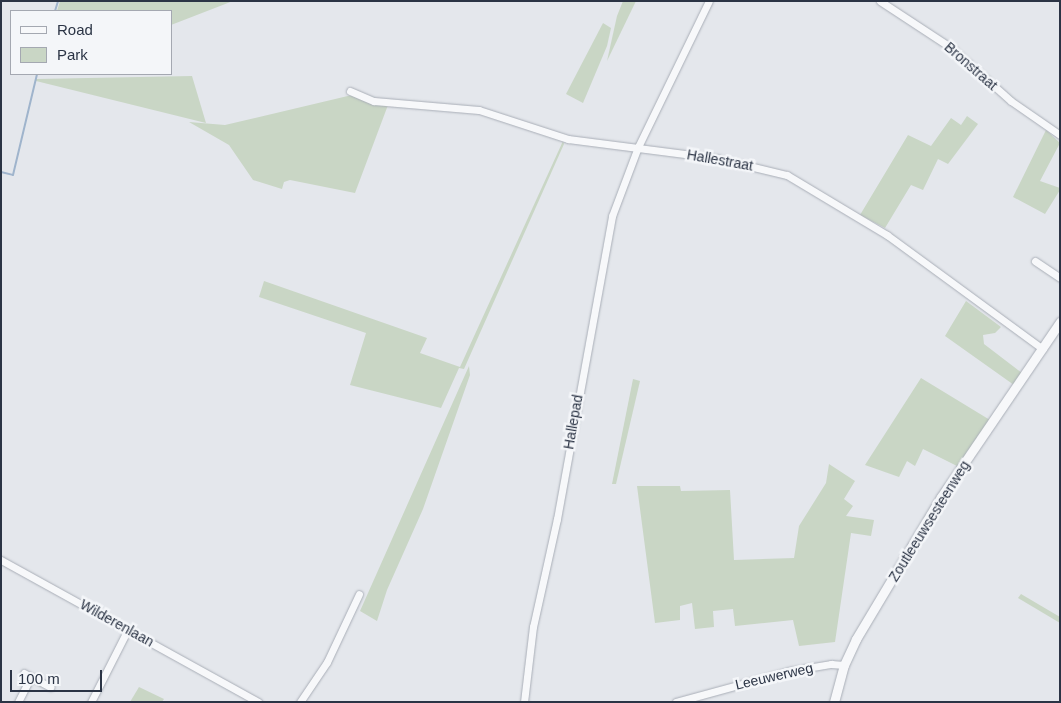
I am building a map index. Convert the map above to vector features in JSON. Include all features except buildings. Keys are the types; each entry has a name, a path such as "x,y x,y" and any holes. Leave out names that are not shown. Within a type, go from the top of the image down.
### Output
{"street":[{"path":"638,147 709,1"},
{"name":"Bronstraat","path":"880,1 953,49 1011,101 1060,136"},
{"name":"Hallestraat","path":"350,91 374,101 479,110 568,139 638,147 754,165 806,184 887,235 1043,349"},
{"name":"Hallepad","path":"524,702 533,627 557,519 612,216 638,147"},
{"path":"1034,261 1060,278"},
{"name":"Zoutleeuwsesteenweg","path":"834,702 844,665 941,497 1060,322"},
{"name":"Wilderenlaan","path":"1,560 258,702"},
{"path":"300,702 327,662 359,594"},
{"path":"90,702 128,629"},
{"name":"Leeuwerweg","path":"676,702 789,671 831,664 844,665"},
{"path":"24,673 30,678 50,687"},
{"path":"18,702 30,678"}],"green space":[{"path":"60,1 233,1 172,25 172,10 57,10"},
{"path":"623,1 636,1 607,61 617,16"},
{"path":"603,23 611,28 607,46 583,103 566,94"},
{"path":"192,76 206,123 36,81 36,79"},
{"path":"352,95 388,105 355,193 290,180 284,182 282,189 253,180 229,145 189,122 225,125"},
{"path":"967,116 978,124 948,164 938,159 923,190 911,185 885,228 860,215 908,135 931,146 951,118 961,125"},
{"path":"1046,130 1060,143 1040,181 1060,188 1060,190 1045,214 1013,197"},
{"path":"563,141 564,144 464,369 459,368 441,408 350,385 366,333 259,297 264,281 427,338 420,353 460,367"},
{"path":"966,301 1001,327 995,333 983,335 984,344 1022,373 1014,385 945,336"},
{"path":"469,366 470,375 423,509 387,590 377,621 360,611"},
{"path":"921,378 990,420 957,466 923,449 915,466 907,461 899,477 865,465"},
{"path":"633,379 640,381 616,484 612,484"},
{"path":"829,464 855,481 844,499 853,506 846,516 874,520 871,536 851,533 835,642 799,646 793,620 735,626 733,609 713,611 714,627 695,629 692,603 680,606 680,620 655,623 637,486 680,486 681,491 730,490 734,560 794,558 799,526 826,483"},
{"path":"1021,594 1060,617 1060,623 1018,598"},
{"path":"139,687 164,699 162,702 130,702"}],"waterway":[{"path":"55,10 58,1"},
{"path":"1,172 13,175 37,75"}]}
